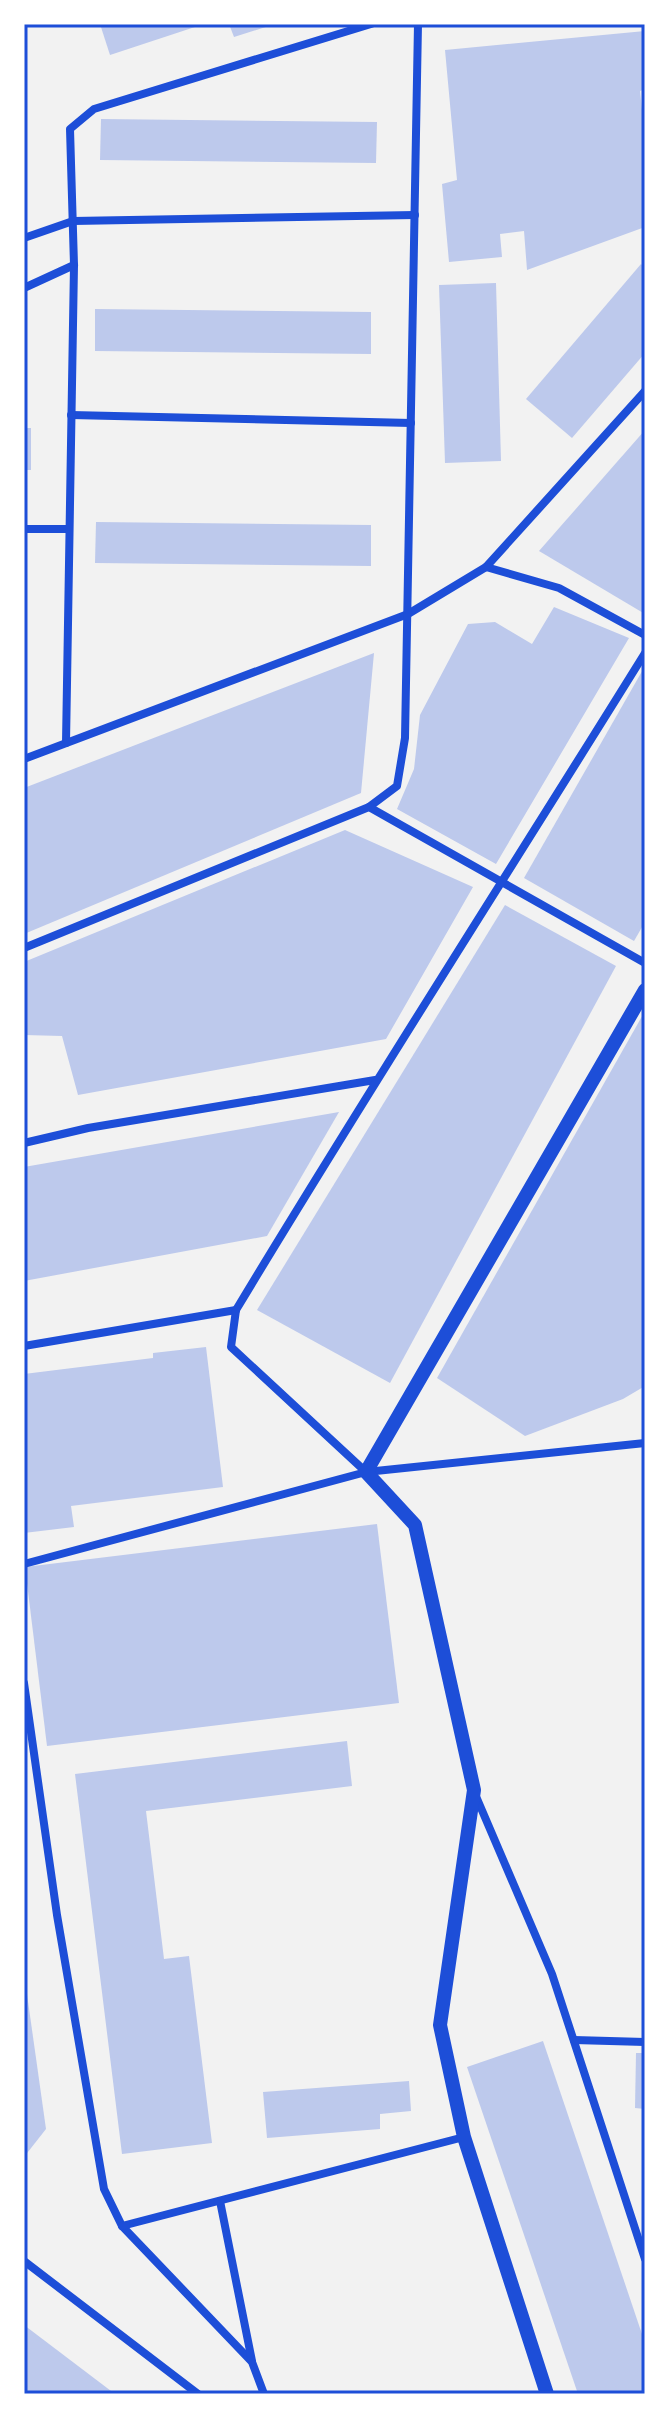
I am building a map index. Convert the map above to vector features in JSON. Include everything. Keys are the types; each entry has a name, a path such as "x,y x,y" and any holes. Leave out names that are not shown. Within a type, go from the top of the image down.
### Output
{"street":[{"path":"66,743 74,265 70,129 94,109 371,24"},
{"path":"24,948 369,807 397,786 405,738 418,24"},
{"path":"24,238 73,221 415,215"},
{"path":"24,288 74,265"},
{"path":"24,759 408,614 486,567 645,391"},
{"path":"71,415 411,423"},
{"path":"24,529 69,529"},
{"path":"486,567 559,588 645,635"},
{"path":"645,653 502,884 375,1080 236,1310 231,1347 366,1472 415,1525 474,1790 552,1974 645,2259"},
{"path":"369,807 645,963"},
{"path":"366,1472 645,990"},
{"path":"24,1143 88,1128 375,1080"},
{"path":"24,1346 236,1310"},
{"path":"24,1564 366,1472 645,1443"},
{"path":"24,1683 57,1915 104,2189 122,2226 252,2362"},
{"path":"474,1790 440,2025 464,2137 547,2394"},
{"path":"574,2040 645,2042"},
{"path":"122,2226 464,2137"},
{"path":"220,2201 252,2362 264,2394"},
{"path":"24,2261 198,2394"}],"building":[{"path":"100,24 201,24 201,25 110,55"},
{"path":"229,24 272,24 272,25 234,37"},
{"path":"645,31 645,89 640,91 645,139 645,227 527,270 524,231 500,234 502,257 449,262 442,184 457,180 445,50"},
{"path":"101,119 377,122 376,163 100,160"},
{"path":"641,264 645,268 645,353 572,438 526,399"},
{"path":"496,283 501,461 445,463 439,285"},
{"path":"95,309 371,312 371,354 95,351"},
{"path":"24,428 31,428 31,470 24,470"},
{"path":"645,430 645,614 539,551"},
{"path":"96,522 371,525 371,566 95,563"},
{"path":"554,607 629,638 496,864 397,809 414,769 420,715 468,624 495,622 532,644"},
{"path":"374,653 361,793 24,934 24,788"},
{"path":"645,666 645,922 634,941 524,878"},
{"path":"345,830 473,887 386,1039 78,1095 62,1036 24,1035 24,962"},
{"path":"505,905 616,966 390,1383 257,1310"},
{"path":"645,1011 645,1386 623,1399 525,1436 437,1378"},
{"path":"339,1112 267,1236 24,1281 24,1167"},
{"path":"206,1347 223,1487 71,1506 74,1527 24,1533 24,1374 153,1358 153,1353"},
{"path":"377,1524 399,1703 47,1746 25,1567"},
{"path":"347,1741 352,1786 146,1811 164,1959 189,1956 212,2143 122,2154 75,1774"},
{"path":"24,1973 46,2129 24,2157"},
{"path":"543,2041 645,2343 645,2394 578,2394 467,2067"},
{"path":"636,2053 645,2053 645,2109 635,2108"},
{"path":"409,2081 411,2111 380,2114 380,2129 267,2138 263,2092"},
{"path":"24,2325 115,2394 24,2394"}]}
